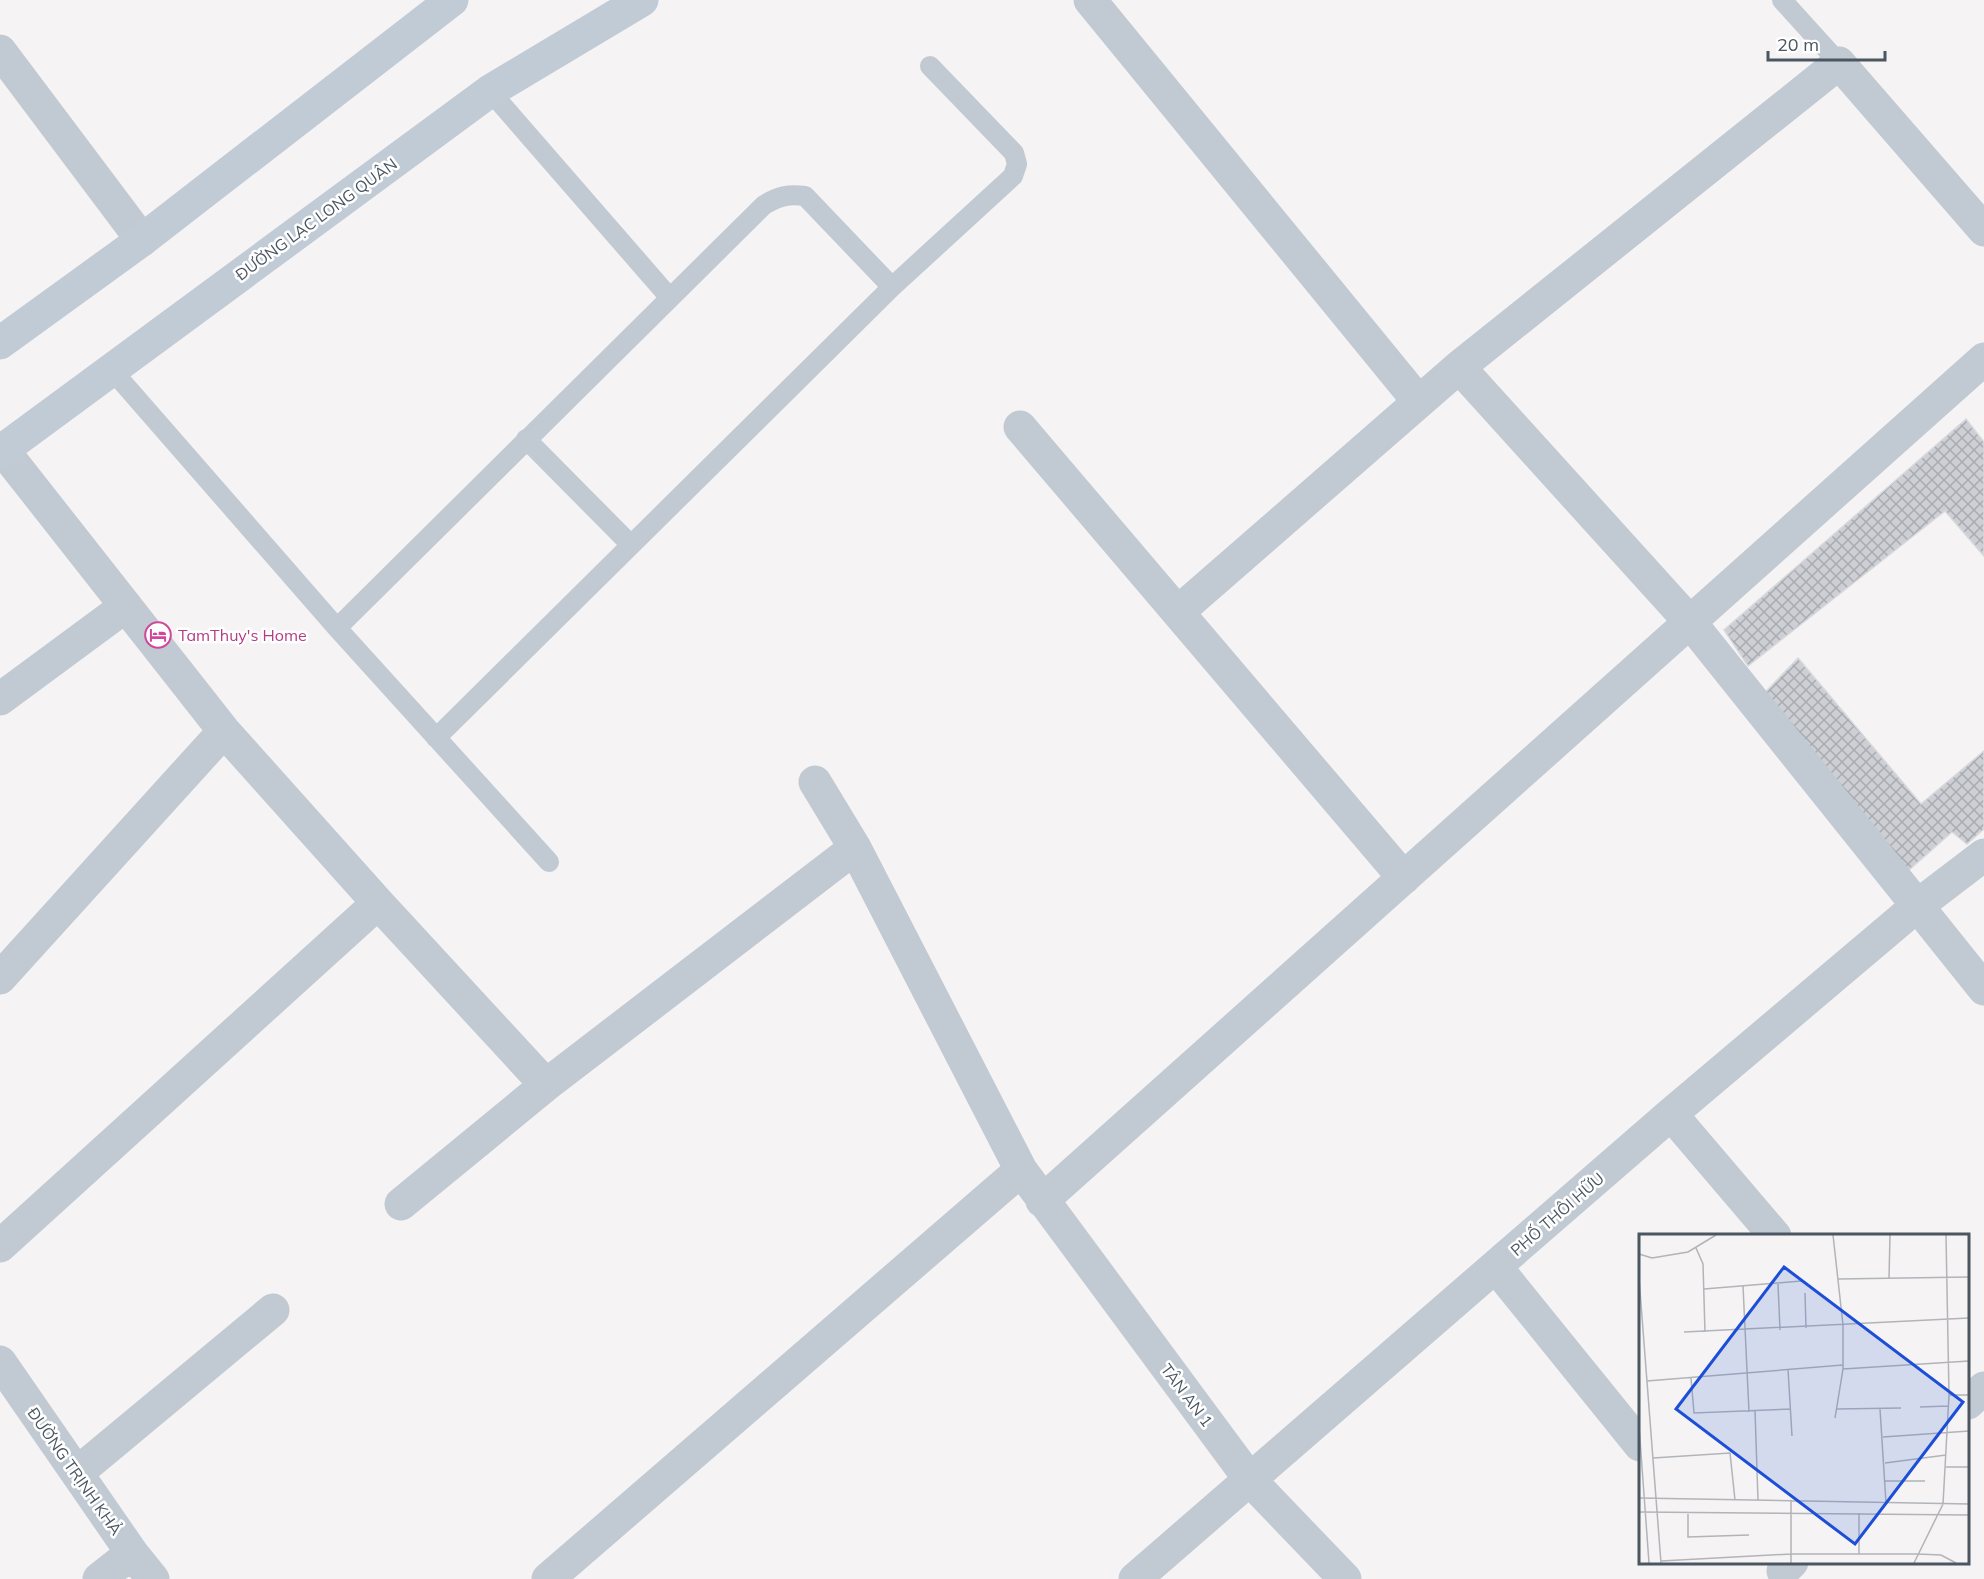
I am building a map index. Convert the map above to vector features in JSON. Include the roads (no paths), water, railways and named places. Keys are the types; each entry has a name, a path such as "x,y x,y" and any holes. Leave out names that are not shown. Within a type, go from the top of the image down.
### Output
{"street":[{"path":"0,343 142,240 452,0"},
{"name":"ĐƯỜNG LẠC LONG QUÂN","path":"2,451 490,91 642,0"},
{"path":"1090,0 1419,402"},
{"path":"0,51 142,240"},
{"path":"1178,612 1459,367 1839,63 1984,230"},
{"path":"1042,1201 1984,359"},
{"path":"1459,367 1690,622 1984,988"},
{"path":"1020,427 1404,878"},
{"path":"2,451 224,731 378,903 546,1085"},
{"path":"0,699 126,606"},
{"path":"0,978 224,731"},
{"name":"TÂN AN 1","path":"816,782 855,848 1021,1170 1251,1481 1345,1579"},
{"path":"401,1204 546,1085 855,848"},
{"name":"PHỐ THÔI HỮU","path":"1135,1579 1251,1481 1671,1114 1917,906 1984,855"},
{"path":"0,1246 378,903"},
{"path":"1671,1114 1773,1234"},
{"path":"549,1579 1021,1170"},
{"path":"1496,1267 1639,1443"},
{"path":"77,1473 273,1310"},
{"name":"ĐƯỜNG TRỊNH KHẢ","path":"0,1362 132,1553 153,1579"},
{"path":"1969,1401 1984,1388"},
{"path":"99,1579 132,1553"}],"lane":[{"path":"1782,0 1839,63"},
{"path":"436,738 892,287 1013,176 1017,164 1014,153 930,66"},
{"path":"490,91 670,298"},
{"path":"337,628 764,205 789,194 805,196 892,287"},
{"path":"111,369 337,628 549,861"},
{"path":"526,439 631,545"}],"place":[{"name":"TamThuy's Home","path":"158,635"}]}
